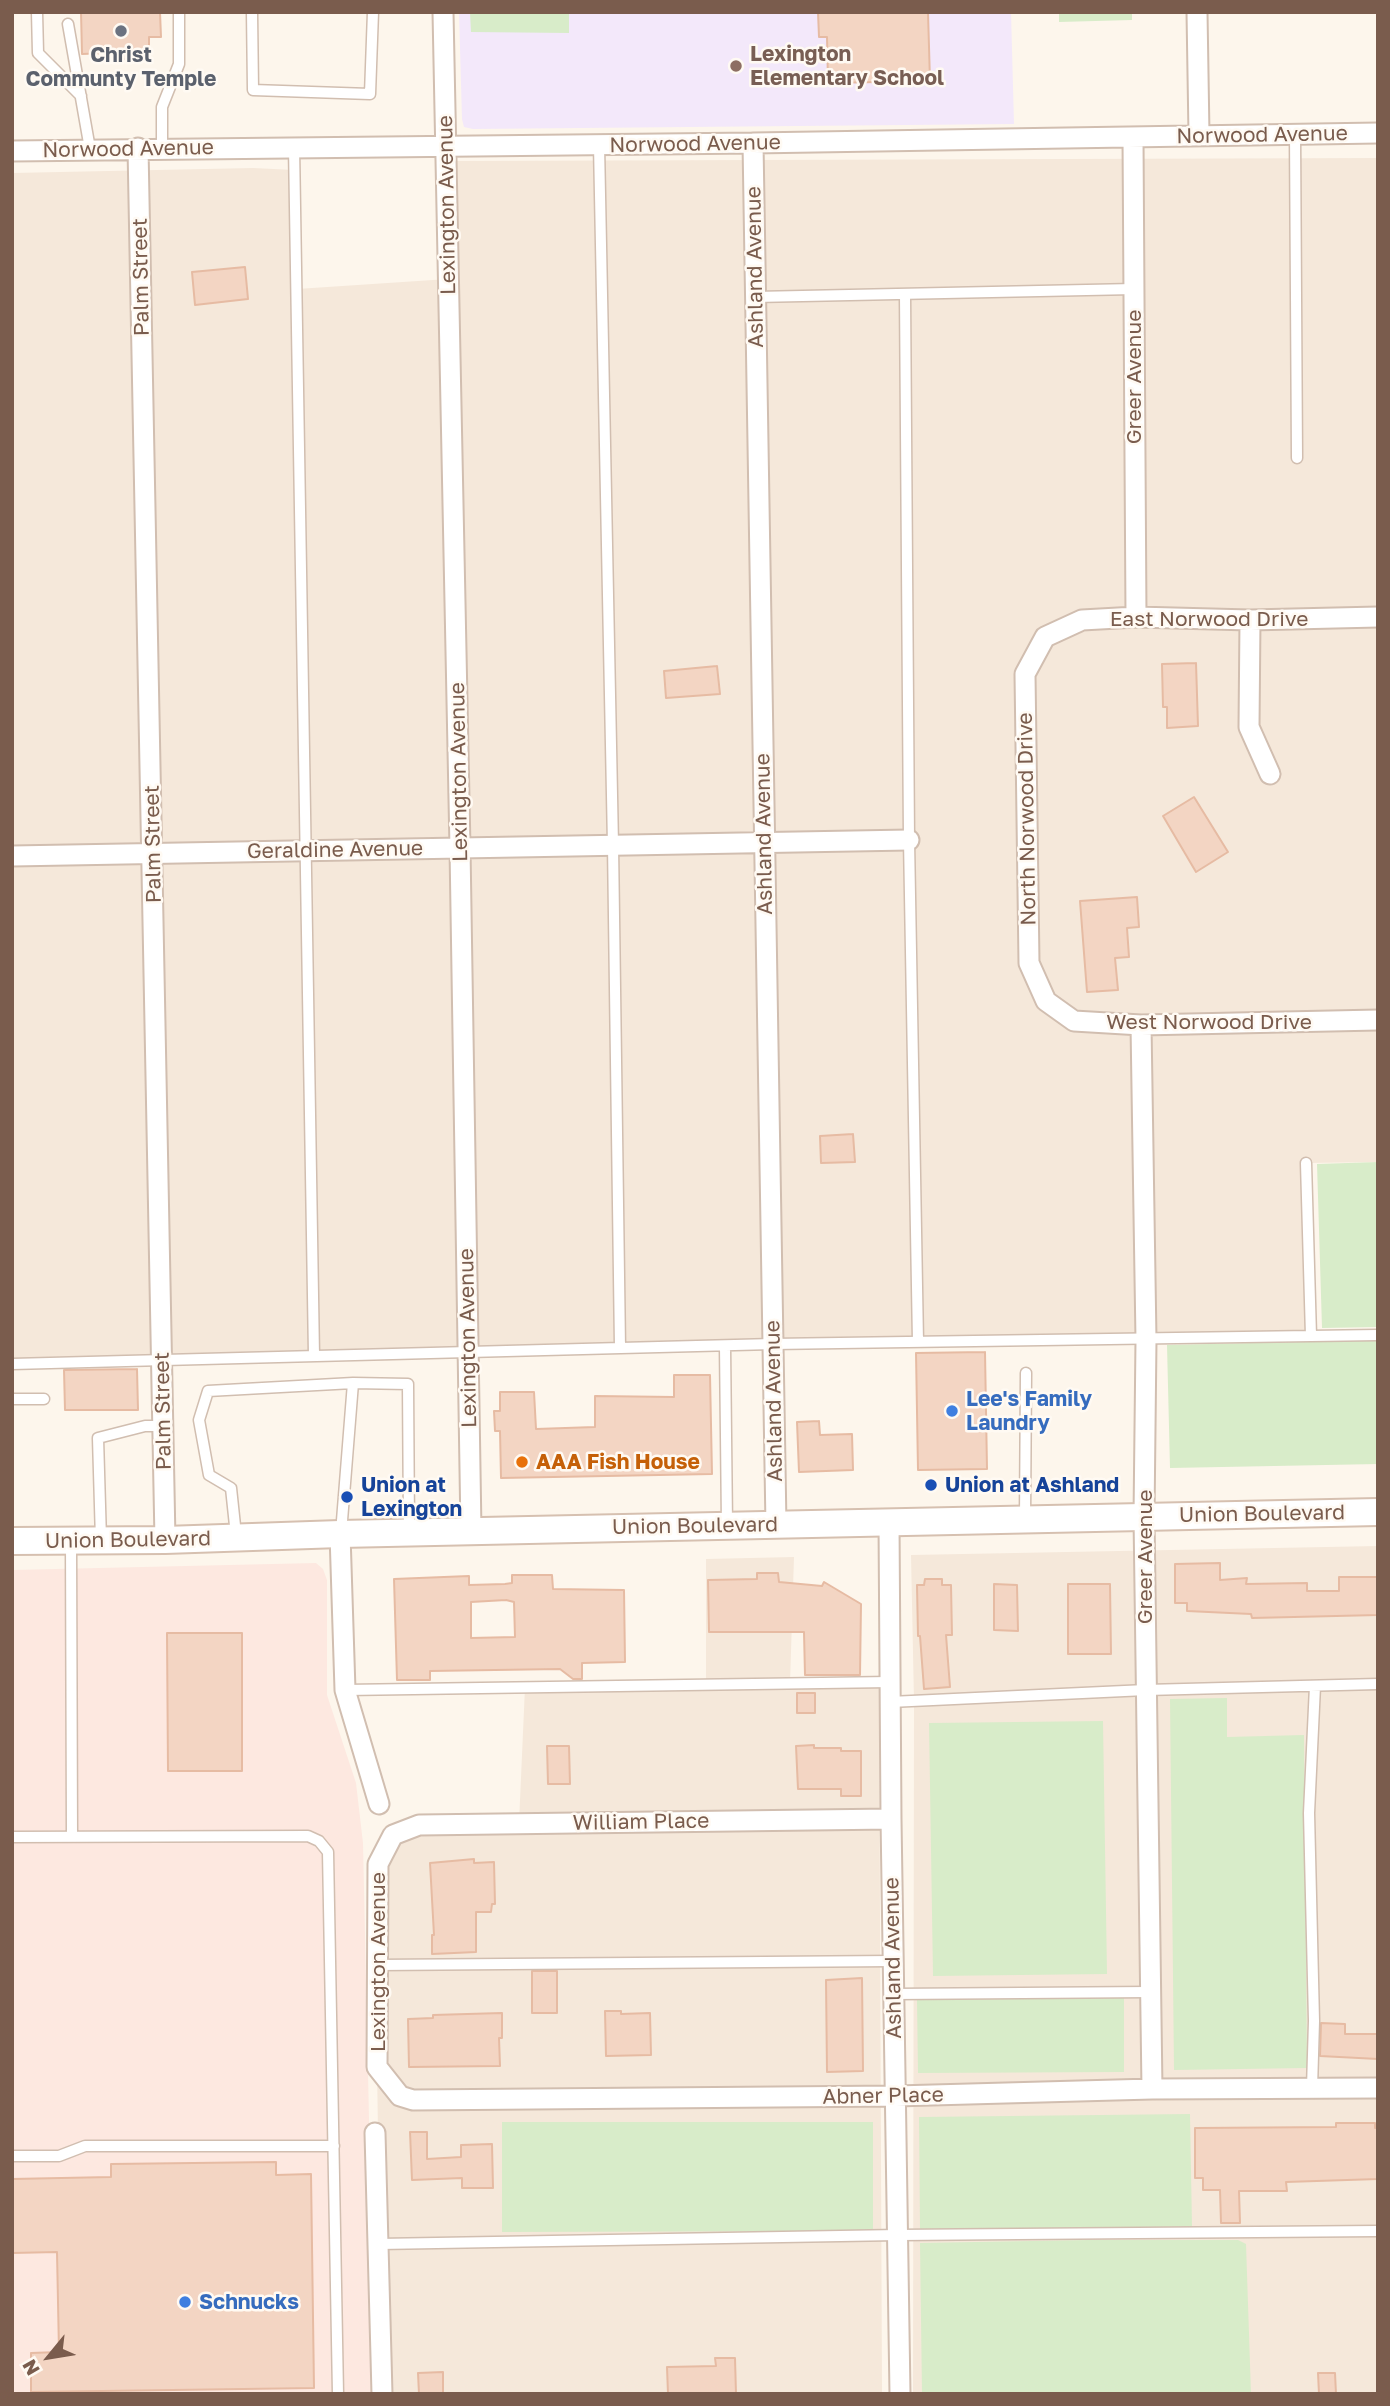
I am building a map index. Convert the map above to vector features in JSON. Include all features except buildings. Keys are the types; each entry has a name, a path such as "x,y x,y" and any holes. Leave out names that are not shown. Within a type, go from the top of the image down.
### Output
{"main road":[{"name":"Union Boulevard","path":"12,1541 165,1540 409,1532 1378,1512"}],"street":[{"name":"Lexington Avenue","path":"443,12 471,1531"},
{"path":"1197,12 1199,135"},
{"name":"Norwood Avenue","path":"12,151 1378,133"},
{"name":"Greer Avenue","path":"1133,138 1136,617"},
{"name":"Ashland Avenue","path":"753,143 776,1525"},
{"name":"Palm Street","path":"138,148 165,1540"},
{"name":"East Norwood Drive","path":"1045,638 1082,620 1136,617 1251,620 1378,617"},
{"path":"1251,620 1249,727 1270,774"},
{"name":"North Norwood Drive","path":"1045,638 1026,674 1029,963 1046,1001"},
{"name":"Geraldine Avenue","path":"12,856 909,840"},
{"name":"West Norwood Drive","path":"1046,1001 1074,1021 1141,1024 1378,1020"},
{"name":"Greer Avenue","path":"1141,1024 1152,2089"},
{"name":"Ashland Avenue","path":"889,1522 900,2394"},
{"path":"341,1534 345,1690 379,1804"},
{"name":"William Place","path":"393,1835 419,1825 891,1819"},
{"name":"Lexington Avenue","path":"392,2088 377,2067 377,1965 378,1864 393,1835"},
{"name":"Abner Place","path":"392,2088 400,2096 414,2100 1378,2088"},
{"path":"375,2133 382,2394"}],"lane":[{"path":"37,12 38,53 81,96"},
{"path":"162,148 162,107 179,64 179,12"},
{"path":"252,12 253,90 370,94 373,12"},
{"path":"68,24 90,149"},
{"path":"1295,134 1297,458"},
{"path":"599,145 620,1348"},
{"path":"294,147 314,1356"},
{"path":"755,297 1134,289"},
{"path":"905,294 909,840 918,1342"},
{"path":"1306,1163 1311,1336"},
{"path":"12,1364 773,1344 1378,1335"},
{"path":"725,1346 727,1525"},
{"path":"1026,1373 1026,1519"},
{"path":"341,1534 353,1382"},
{"path":"236,1537 231,1488 209,1475 199,1420 208,1391 353,1382 408,1384 409,1532"},
{"path":"12,1399 44,1399"},
{"path":"101,1541 98,1438 145,1426 164,1426"},
{"path":"71,1541 72,1837"},
{"path":"345,1690 890,1692 1146,1690 1378,1684"},
{"path":"1312,2088 1314,2021 1309,1813 1315,1686"},
{"path":"12,1838 309,1836 319,1841 328,1852 338,2394"},
{"path":"377,1965 894,1961"},
{"path":"894,1994 1150,1992"},
{"path":"12,2157 59,2156 85,2146 334,2146"},
{"path":"379,2244 898,2235 1378,2231"}],"shaded area":[{"name":"Lexington Elementary School","path":"459,12 1011,12 1014,124 473,129 464,127 462,119"},
{"path":"1378,158 1378,1162 1306,1163 1311,1336 12,1364 12,173 253,168 294,170 297,289 448,279 446,161"},
{"path":"1378,1546 1378,2394 913,2394 914,1701 911,1555"},
{"path":"794,1557 790,1683 879,1682 882,2394 382,2394 377,2067 378,1864 393,1835 519,1823 525,1687 706,1685 706,1559"},
{"path":"316,1563 323,1569 327,1580 327,1695 356,1783 363,1843 375,2394 12,2394 12,1570"}],"green space":[{"path":"470,12 569,12 569,33 471,32"},
{"path":"1059,12 1132,12 1132,20 1059,22"},
{"path":"1378,1162 1378,1327 1322,1328 1317,1164"},
{"path":"1378,1340 1378,1464 1170,1468 1167,1345"},
{"path":"1227,1698 1227,1737 1304,1735 1307,2068 1174,2070 1170,1699"},
{"path":"1103,1721 1107,1974 933,1976 929,1723"},
{"path":"1124,1998 1124,2072 918,2073 917,2000"},
{"path":"1190,2114 1192,2227 920,2229 919,2117"},
{"path":"502,2122 873,2122 873,2231 502,2232"},
{"path":"1238,2240 1246,2244 1251,2394 922,2394 920,2243"}],"place":[{"name":"Christ Communty Temple","path":"121,31"},
{"name":"Lexington Elementary School","path":"736,66"},
{"name":"Lee's Family Laundry","path":"952,1411"},
{"name":"AAA Fish House","path":"522,1462"},
{"name":"Union at Ashland","path":"931,1485"},
{"name":"Union at Lexington","path":"347,1497"},
{"name":"Schnucks","path":"185,2302"}]}
